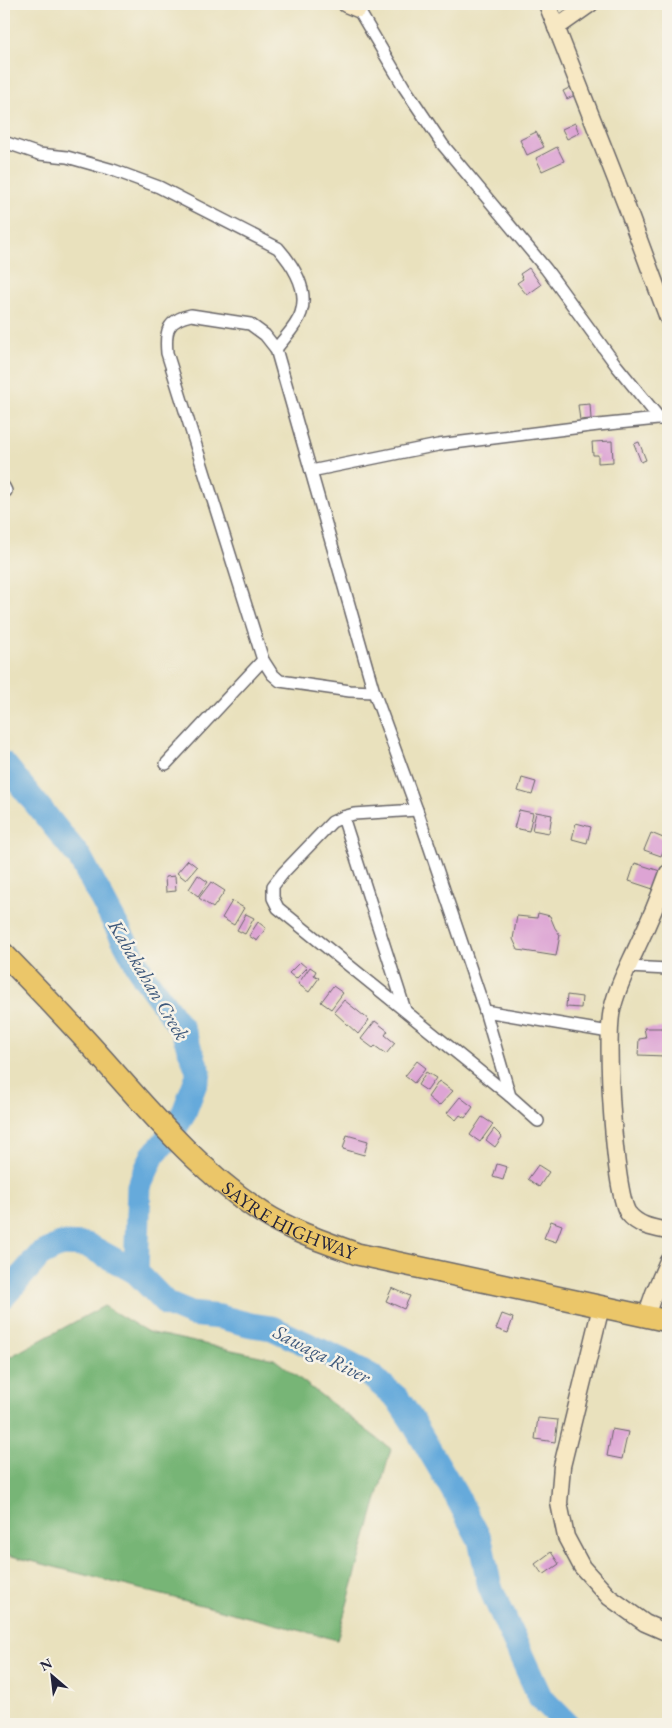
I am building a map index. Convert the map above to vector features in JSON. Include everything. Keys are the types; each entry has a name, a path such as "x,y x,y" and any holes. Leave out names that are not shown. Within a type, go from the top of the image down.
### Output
{"highway":[{"name":"SAYRE HIGHWAY","path":"4,954 68,1019 143,1104 195,1158 238,1196 265,1214 313,1237 356,1254 668,1321"}],"street":[{"path":"547,4 668,318"},
{"path":"556,28 590,4"},
{"path":"352,7 443,145 546,269 616,365 664,419"},
{"path":"4,142 39,154 67,157 113,170 159,187 278,248 296,272 303,294 301,313 292,329 276,349"},
{"path":"374,692 350,691 280,681 272,674 263,660 168,353 165,337 169,325 180,317 190,315 250,324 265,335 276,349 374,692 417,810 485,1011 510,1096"},
{"path":"311,471 438,445 598,425 664,419"},
{"path":"166,764 263,660"},
{"path":"417,810 354,814 332,822 273,886 273,898 278,908 538,1120"},
{"path":"343,817 405,1011"},
{"path":"668,873 655,907 618,989 611,1011 609,1032 615,1140 621,1192 625,1206 638,1223 668,1231"},
{"path":"628,967 668,969"},
{"path":"485,1011 609,1032"},
{"path":"646,1316 668,1261"},
{"path":"601,1306 562,1466 559,1503 566,1536 582,1567 609,1597 645,1623 668,1633"}],"green space":[{"path":"104,1306 148,1332 274,1359 391,1449 337,1640 4,1554 4,1360"}],"building":[{"path":"571,87 575,95 567,99 563,91"},
{"path":"575,123 579,133 567,139 562,129"},
{"path":"536,132 544,147 527,155 520,140"},
{"path":"557,147 564,161 542,171 536,158"},
{"path":"529,268 541,285 527,295 517,283 523,279 520,274"},
{"path":"590,404 591,419 580,420 578,405"},
{"path":"612,441 613,462 598,463 598,455 593,455 592,442"},
{"path":"639,442 646,460 641,462 634,444"},
{"path":"522,778 536,782 532,795 518,791"},
{"path":"519,810 533,813 529,831 514,828"},
{"path":"536,812 552,815 549,833 532,830"},
{"path":"576,823 591,827 587,843 572,839"},
{"path":"651,833 668,840 661,856 644,850"},
{"path":"188,860 197,867 186,880 177,873"},
{"path":"635,863 660,871 653,889 629,881"},
{"path":"198,875 208,882 198,896 189,889"},
{"path":"175,876 176,891 166,892 165,877"},
{"path":"211,882 225,891 213,908 199,898"},
{"path":"232,901 244,908 234,925 222,918"},
{"path":"538,913 550,916 560,935 556,956 518,950 513,939 517,916 537,918"},
{"path":"246,914 254,918 245,934 237,930"},
{"path":"258,922 266,928 257,941 249,936"},
{"path":"300,962 307,968 296,979 289,973"},
{"path":"310,967 316,971 314,975 319,978 309,992 298,984"},
{"path":"333,986 343,993 331,1009 321,1002"},
{"path":"567,995 582,997 581,1008 566,1007"},
{"path":"344,1000 369,1020 358,1034 334,1012"},
{"path":"375,1021 388,1031 385,1035 395,1043 386,1054 375,1046 373,1048 361,1039"},
{"path":"644,1028 663,1028 666,1044 665,1056 638,1055 639,1039 646,1038"},
{"path":"417,1061 426,1068 414,1083 405,1076"},
{"path":"426,1072 436,1078 427,1091 418,1085"},
{"path":"439,1081 453,1091 439,1106 428,1097"},
{"path":"460,1097 473,1107 465,1118 460,1115 456,1120 447,1113"},
{"path":"482,1117 493,1124 480,1142 470,1135"},
{"path":"494,1129 502,1137 495,1147 486,1140"},
{"path":"347,1135 368,1141 364,1155 343,1149"},
{"path":"497,1164 507,1167 503,1180 493,1177"},
{"path":"538,1165 549,1172 539,1187 528,1179"},
{"path":"551,1221 562,1225 556,1242 544,1238"},
{"path":"392,1288 410,1296 404,1309 386,1301"},
{"path":"502,1314 513,1318 508,1333 496,1329"},
{"path":"538,1418 558,1420 555,1442 535,1439"},
{"path":"612,1429 628,1432 622,1459 607,1456"},
{"path":"551,1552 559,1564 543,1575 535,1564"}],"waterway":[{"name":"Kabakahan Creek","path":"4,764 80,858 144,977 182,1029 199,1073 183,1115 170,1136 153,1155 139,1186 136,1272"},
{"name":"Sawaga River","path":"4,1296 40,1255 62,1244 87,1245 136,1272 167,1304 191,1314 220,1317 272,1328 371,1376 397,1398 457,1497 480,1540 490,1587 540,1697 567,1724"}]}
